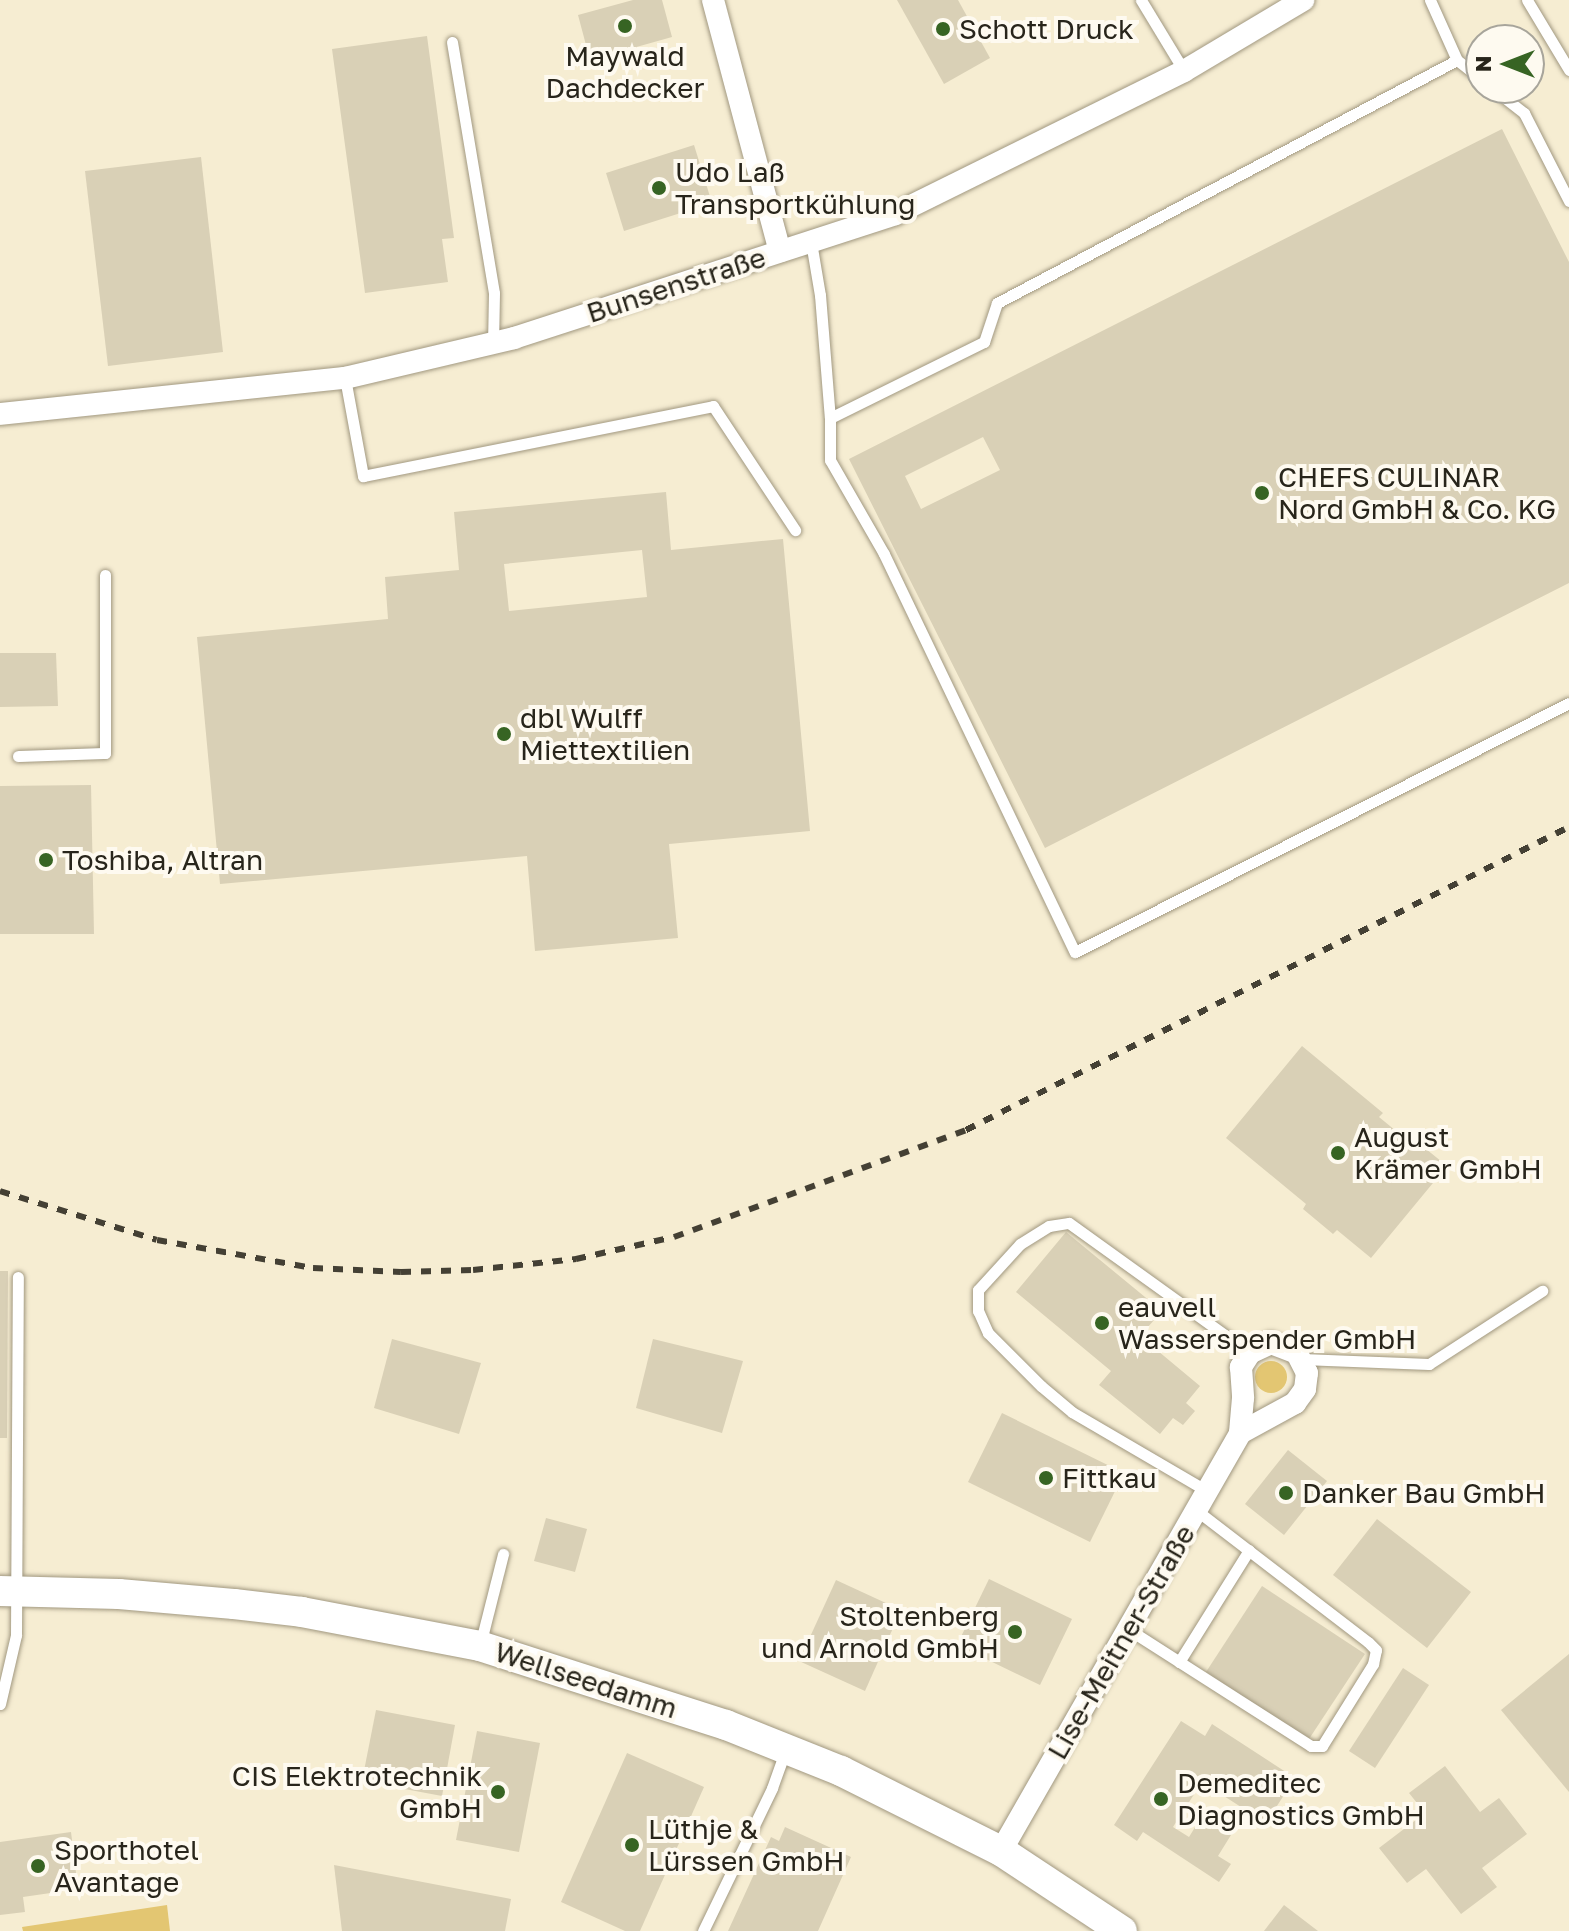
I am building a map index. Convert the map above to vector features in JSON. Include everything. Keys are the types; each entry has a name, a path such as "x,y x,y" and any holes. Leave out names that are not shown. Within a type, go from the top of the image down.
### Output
{"main road":[{"name":"Wellseedamm","path":"8,1591 119,1594 302,1612 480,1646 726,1725 841,1771 1001,1851 1122,1931"}],"street":[{"path":"713,0 780,251"},
{"name":"Bunsenstraße","path":"0,414 345,378 493,343 811,242 895,214 1184,71 1303,0"},
{"path":"1240,1433 1295,1403 1305,1389 1307,1373 1297,1353 1271,1343 1250,1353"},
{"name":"Lise-Meitner-Straße","path":"1001,1851 1240,1433 1241,1367 1250,1353"}],"lane":[{"path":"1141,0 1184,71"},
{"path":"1430,0 1457,60 1465,66"},
{"path":"1527,0 1569,70"},
{"path":"452,42 494,293 493,343"},
{"path":"830,418 984,342 997,303 1457,60"},
{"path":"1512,104 1524,113 1569,201"},
{"path":"811,242 820,295 830,418 830,460 884,554 1075,952 1569,703"},
{"path":"345,378 363,476 713,406 795,530"},
{"path":"18,756 105,753 105,575"},
{"path":"1128,1629 1311,1746 1322,1746 1373,1664 1376,1650 1249,1550 1202,1500 1072,1412 1041,1386 988,1333 978,1311 978,1290 1020,1244 1049,1226 1069,1223 1250,1353"},
{"path":"0,1704 16,1635 8,1591 18,1277"},
{"path":"1302,1359 1429,1364 1542,1291"},
{"path":"1179,1662 1249,1550"},
{"path":"480,1646 503,1554"},
{"path":"703,1931 772,1788 786,1748"}],"shaded area":[{"path":"1271,1361 1282,1366 1287,1377 1282,1388 1271,1393 1260,1388 1255,1377 1260,1366"},
{"path":"167,1905 170,1931 23,1931 22,1927"}],"building":[{"name":"Maywald Dachdecker","path":"633,0 662,0 672,37 590,60 578,15"},
{"name":"Schott Druck","path":"897,0 958,0 990,58 944,84"},
{"path":"427,36 454,238 442,239 448,282 365,293 332,49"},
{"name":"CHEFS CULINAR Nord GmbH & Co. KG","path":"1502,129 1569,262 1569,583 1045,848 849,459","holes":["983,437 1000,470 921,509 905,476"]},
{"name":"Udo Laß Transportkühlung","path":"694,145 712,203 624,231 606,173"},
{"path":"201,157 223,352 108,366 85,171"},
{"name":"dbl Wulff Miettextilien","path":"666,492 671,550 783,539 810,831 669,844 678,938 535,951 527,856 220,884 197,637 388,619 385,577 459,570 454,512","holes":["642,550 647,597 509,611 504,564"]},
{"path":"0,653 56,653 58,706 0,707"},
{"name":"Toshiba, Altran","path":"91,785 94,934 0,934 0,786"},
{"name":"August Krämer GmbH","path":"1302,1046 1383,1113 1379,1117 1407,1140 1410,1136 1447,1166 1371,1258 1337,1230 1333,1234 1303,1209 1306,1204 1226,1138"},
{"name":"eauvell Wasserspender GmbH","path":"1066,1232 1162,1311 1140,1336 1200,1386 1186,1403 1195,1411 1183,1425 1173,1418 1160,1434 1099,1385 1111,1371 1016,1292"},
{"path":"0,1271 8,1271 7,1438 0,1438"},
{"path":"392,1339 481,1363 459,1434 374,1408"},
{"path":"653,1339 743,1361 722,1433 636,1408"},
{"name":"Fittkau","path":"1002,1413 1124,1473 1090,1542 968,1482"},
{"name":"Danker Bau GmbH","path":"1288,1450 1327,1481 1284,1535 1245,1504"},
{"path":"546,1518 587,1529 575,1572 534,1561"},
{"path":"1377,1519 1471,1592 1427,1648 1333,1575"},
{"name":"Stoltenberg und Arnold GmbH","path":"989,1579 1072,1619 1040,1685 957,1645"},
{"path":"836,1580 901,1610 865,1691 799,1661"},
{"path":"1262,1586 1365,1654 1309,1739 1206,1672"},
{"path":"1569,1654 1569,1792 1501,1710"},
{"path":"1403,1668 1429,1685 1375,1768 1349,1751"},
{"path":"376,1710 455,1725 442,1796 362,1781"},
{"name":"Demeditec Diagnostics GmbH","path":"1181,1721 1205,1736 1212,1724 1295,1778 1266,1823 1202,1782 1173,1827 1189,1837 1202,1816 1231,1835 1218,1856 1231,1864 1219,1882 1143,1832 1137,1841 1114,1825"},
{"name":"CIS Elektrotechnik GmbH","path":"477,1731 540,1743 519,1852 456,1840"},
{"name":"Lüthje & Lürssen GmbH","path":"627,1753 704,1787 640,1931 625,1931 561,1902"},
{"path":"1445,1766 1480,1812 1499,1798 1527,1834 1482,1868 1497,1887 1461,1914 1426,1869 1407,1883 1379,1848 1425,1813 1409,1793"},
{"name":"Lüthje & Lürssen GmbH","path":"785,1827 851,1857 818,1931 728,1931 771,1837 779,1841"},
{"name":"Sporthotel Avantage","path":"71,1832 78,1889 23,1897 25,1912 0,1915 0,1842"},
{"path":"334,1865 511,1899 505,1931 342,1931"},
{"path":"1284,1905 1318,1931 1264,1931"}],"railway":[{"path":"0,1191 157,1240 313,1268 401,1272 473,1270 576,1259 674,1237 966,1130 1569,827"}],"place":[{"name":"Maywald Dachdecker","path":"625,26"},
{"name":"Schott Druck","path":"943,29"},
{"name":"Udo Laß Transportkühlung","path":"659,188"},
{"name":"CHEFS CULINAR Nord GmbH & Co. KG","path":"1262,493"},
{"name":"dbl Wulff Miettextilien","path":"504,734"},
{"name":"Toshiba, Altran","path":"46,860"},
{"name":"August Krämer GmbH","path":"1338,1153"},
{"name":"eauvell Wasserspender GmbH","path":"1102,1323"},
{"name":"Fittkau","path":"1046,1478"},
{"name":"Danker Bau GmbH","path":"1286,1493"},
{"name":"Stoltenberg und Arnold GmbH","path":"1015,1632"},
{"name":"CIS Elektrotechnik GmbH","path":"498,1792"},
{"name":"Demeditec Diagnostics GmbH","path":"1161,1799"},
{"name":"Lüthje & Lürssen GmbH","path":"632,1845"},
{"name":"Sporthotel Avantage","path":"38,1866"}]}
